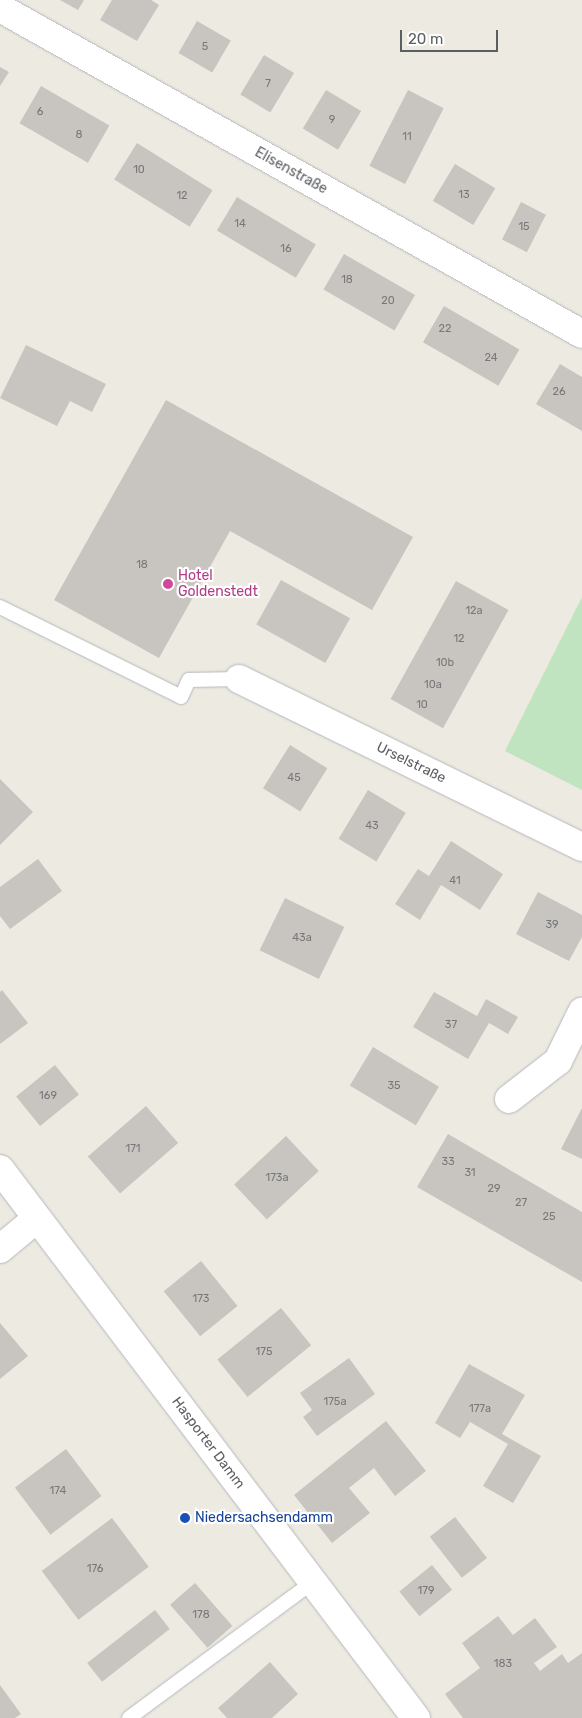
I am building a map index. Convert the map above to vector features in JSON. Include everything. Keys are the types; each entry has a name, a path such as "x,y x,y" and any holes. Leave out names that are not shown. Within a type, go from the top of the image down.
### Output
{"street":[{"name":"Elisenstraße","path":"0,8 582,334"},
{"name":"Urselstraße","path":"239,679 582,847"},
{"path":"509,1099 558,1061 582,1012"},
{"name":"Hasporter Damm","path":"0,1169 36,1219 416,1718"},
{"path":"0,1249 36,1219"}],"lane":[{"path":"0,607 181,697 189,680 239,679"},
{"path":"130,1718 313,1582"}],"green space":[{"path":"582,597 582,790 505,751"}],"building":[{"path":"60,0 84,0 78,10"},
{"path":"112,0 151,0 159,5 137,41 100,20"},
{"path":"197,21 231,41 212,73 178,53"},
{"path":"264,55 294,73 270,112 240,94"},
{"path":"0,67 9,72 0,86"},
{"path":"41,86 109,125 88,163 20,123"},
{"path":"326,90 361,111 338,150 303,129"},
{"path":"408,90 444,108 405,184 369,166"},
{"path":"137,143 212,190 190,227 114,179"},
{"path":"455,164 495,188 473,225 433,201"},
{"path":"237,197 316,244 296,278 217,230"},
{"path":"521,202 546,215 527,252 502,239"},
{"path":"344,254 415,295 395,331 324,290"},
{"path":"444,306 519,349 498,386 423,342"},
{"path":"26,345 106,384 92,412 70,401 57,426 0,398"},
{"path":"560,364 582,377 582,431 536,404"},
{"path":"166,400 413,537 372,610 230,531 159,658 54,600"},
{"path":"281,580 350,618 325,663 256,625"},
{"path":"456,581 508,610 443,728 391,699"},
{"path":"290,745 327,768 300,812 263,788"},
{"path":"0,779 33,812 0,845"},
{"path":"368,790 406,813 376,862 339,839"},
{"path":"451,841 503,874 480,910 441,885 420,920 395,904 418,869 429,876"},
{"path":"38,859 62,891 10,929 0,916 0,887"},
{"path":"538,892 582,915 582,937 569,961 516,934"},
{"path":"285,898 344,927 319,979 260,950"},
{"path":"2,990 28,1023 0,1044 0,992"},
{"path":"434,992 477,1016 486,999 518,1017 508,1034 489,1023 468,1059 413,1027"},
{"path":"373,1047 439,1087 416,1125 350,1086"},
{"path":"55,1065 79,1095 40,1126 16,1096"},
{"path":"146,1106 178,1143 120,1193 88,1157"},
{"path":"582,1108 582,1159 561,1149"},
{"path":"448,1134 582,1212 582,1282 417,1187"},
{"path":"286,1136 319,1171 267,1220 234,1184"},
{"path":"201,1261 238,1306 200,1336 164,1291"},
{"path":"281,1308 311,1345 247,1397 217,1360"},
{"path":"0,1323 28,1356 0,1379"},
{"path":"349,1358 375,1394 317,1436 303,1417 312,1410 300,1393"},
{"path":"469,1364 525,1395 502,1434 541,1456 513,1503 483,1486 508,1444 470,1422 460,1438 435,1423"},
{"path":"386,1421 426,1471 395,1496 374,1468 349,1488 370,1513 332,1543 294,1495"},
{"path":"66,1449 102,1496 50,1535 15,1488"},
{"path":"455,1517 487,1558 462,1578 430,1537"},
{"path":"112,1518 149,1567 78,1620 42,1571"},
{"path":"432,1565 452,1590 419,1616 399,1591"},
{"path":"195,1583 232,1626 207,1648 170,1605"},
{"path":"155,1610 170,1629 102,1682 87,1663"},
{"path":"498,1616 513,1635 535,1618 557,1647 534,1663 540,1671 562,1654 568,1663 582,1653 582,1718 463,1718 445,1694 480,1668 462,1643"},
{"path":"270,1662 298,1694 272,1718 227,1718 218,1708"},
{"path":"0,1685 21,1714 15,1718 0,1718"}],"place":[{"name":"Hotel Goldenstedt","path":"168,584"},
{"name":"Niedersachsendamm","path":"185,1518"}]}
